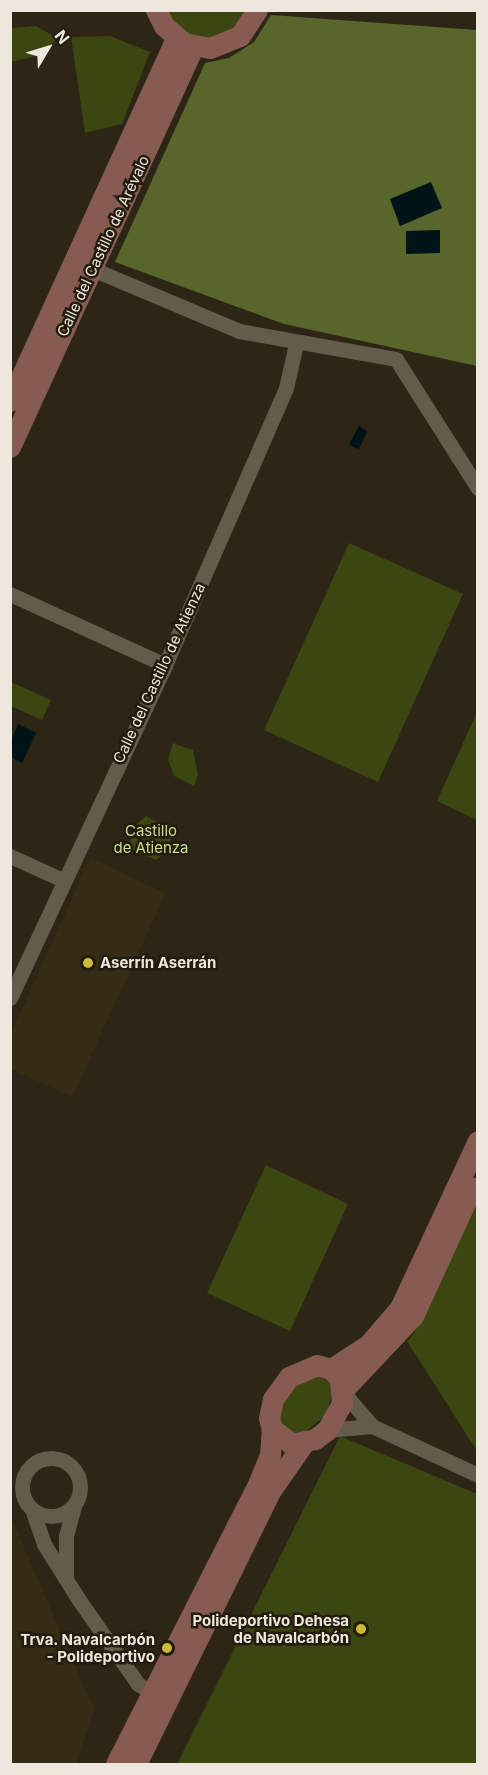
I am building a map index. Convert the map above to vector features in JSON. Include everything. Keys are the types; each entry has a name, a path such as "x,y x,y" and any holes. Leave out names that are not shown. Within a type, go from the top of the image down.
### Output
{"street":[{"path":"156,10 164,26 185,42 226,44 240,36 257,10"},
{"name":"Calle del Castillo de Arévalo","path":"10,447 84,265 185,42"},
{"path":"84,265 239,332 296,344 396,358 477,489"},
{"name":"Calle del Castillo de Arévalo","path":"10,401 84,265"},
{"name":"Calle del Castillo de Atienza","path":"10,998 165,665 286,388 296,344"},
{"path":"10,594 165,665"},
{"path":"10,856 63,880"},
{"path":"331,1369 368,1346 400,1308 477,1141"},
{"path":"136,1764 271,1490 303,1444 327,1430 337,1417 343,1391 412,1316 477,1176"},
{"path":"116,1764 259,1482 270,1455 272,1429 269,1418 273,1399 290,1377 317,1365 331,1369 343,1391 372,1426 477,1475"},
{"path":"327,1430 372,1426"},
{"path":"272,1429 292,1444 303,1444"},
{"path":"10,1479 41,1459 57,1458 71,1466 79,1477 66,1536 66,1577"},
{"path":"28,1468 22,1496 31,1508 44,1544 138,1684 151,1692"},
{"path":"10,1502 55,1516 75,1503"}],"shaded area":[{"path":"431,182 442,208 400,226 390,199"},
{"path":"440,230 440,253 406,254 406,231"},
{"path":"359,426 367,431 359,449 349,445"},
{"path":"18,724 36,733 22,763 11,757 11,741"},
{"name":"Aserrín Aserrán","path":"90,858 166,893 72,1097 11,1069 11,1034"},
{"path":"10,1515 94,1709 77,1764 11,1764"}],"green space":[{"path":"163,11 249,11 242,24 217,39 187,37"},
{"path":"271,15 477,30 477,366 284,324 115,262 205,63 229,58 254,42"},
{"path":"36,26 57,38 43,54 11,62 11,28"},
{"path":"110,36 150,52 122,124 85,133 71,37"},
{"path":"349,543 463,594 378,782 264,730"},
{"path":"11,682 51,700 42,720 11,706"},
{"path":"477,712 477,820 437,801"},
{"path":"173,743 193,750 198,775 194,786 174,776 168,760"},
{"name":"Castillo de Atienza","path":"146,816 174,831 165,853 156,860 127,848 138,823"},
{"path":"266,1165 348,1204 290,1331 207,1293"},
{"path":"477,1199 477,1451 407,1341 414,1333"},
{"path":"307,1375 323,1376 331,1385 332,1396 325,1416 300,1436 283,1429 279,1420 281,1402"},
{"name":"Polideportivo Dehesa de Navalcarbón","path":"340,1436 477,1494 477,1764 177,1764"}],"place":[{"name":"Aserrín Aserrán","path":"88,963"},
{"name":"Polideportivo Dehesa de Navalcarbón","path":"361,1629"},
{"name":"Trva. Navalcarbón - Polideportivo","path":"167,1648"}]}
